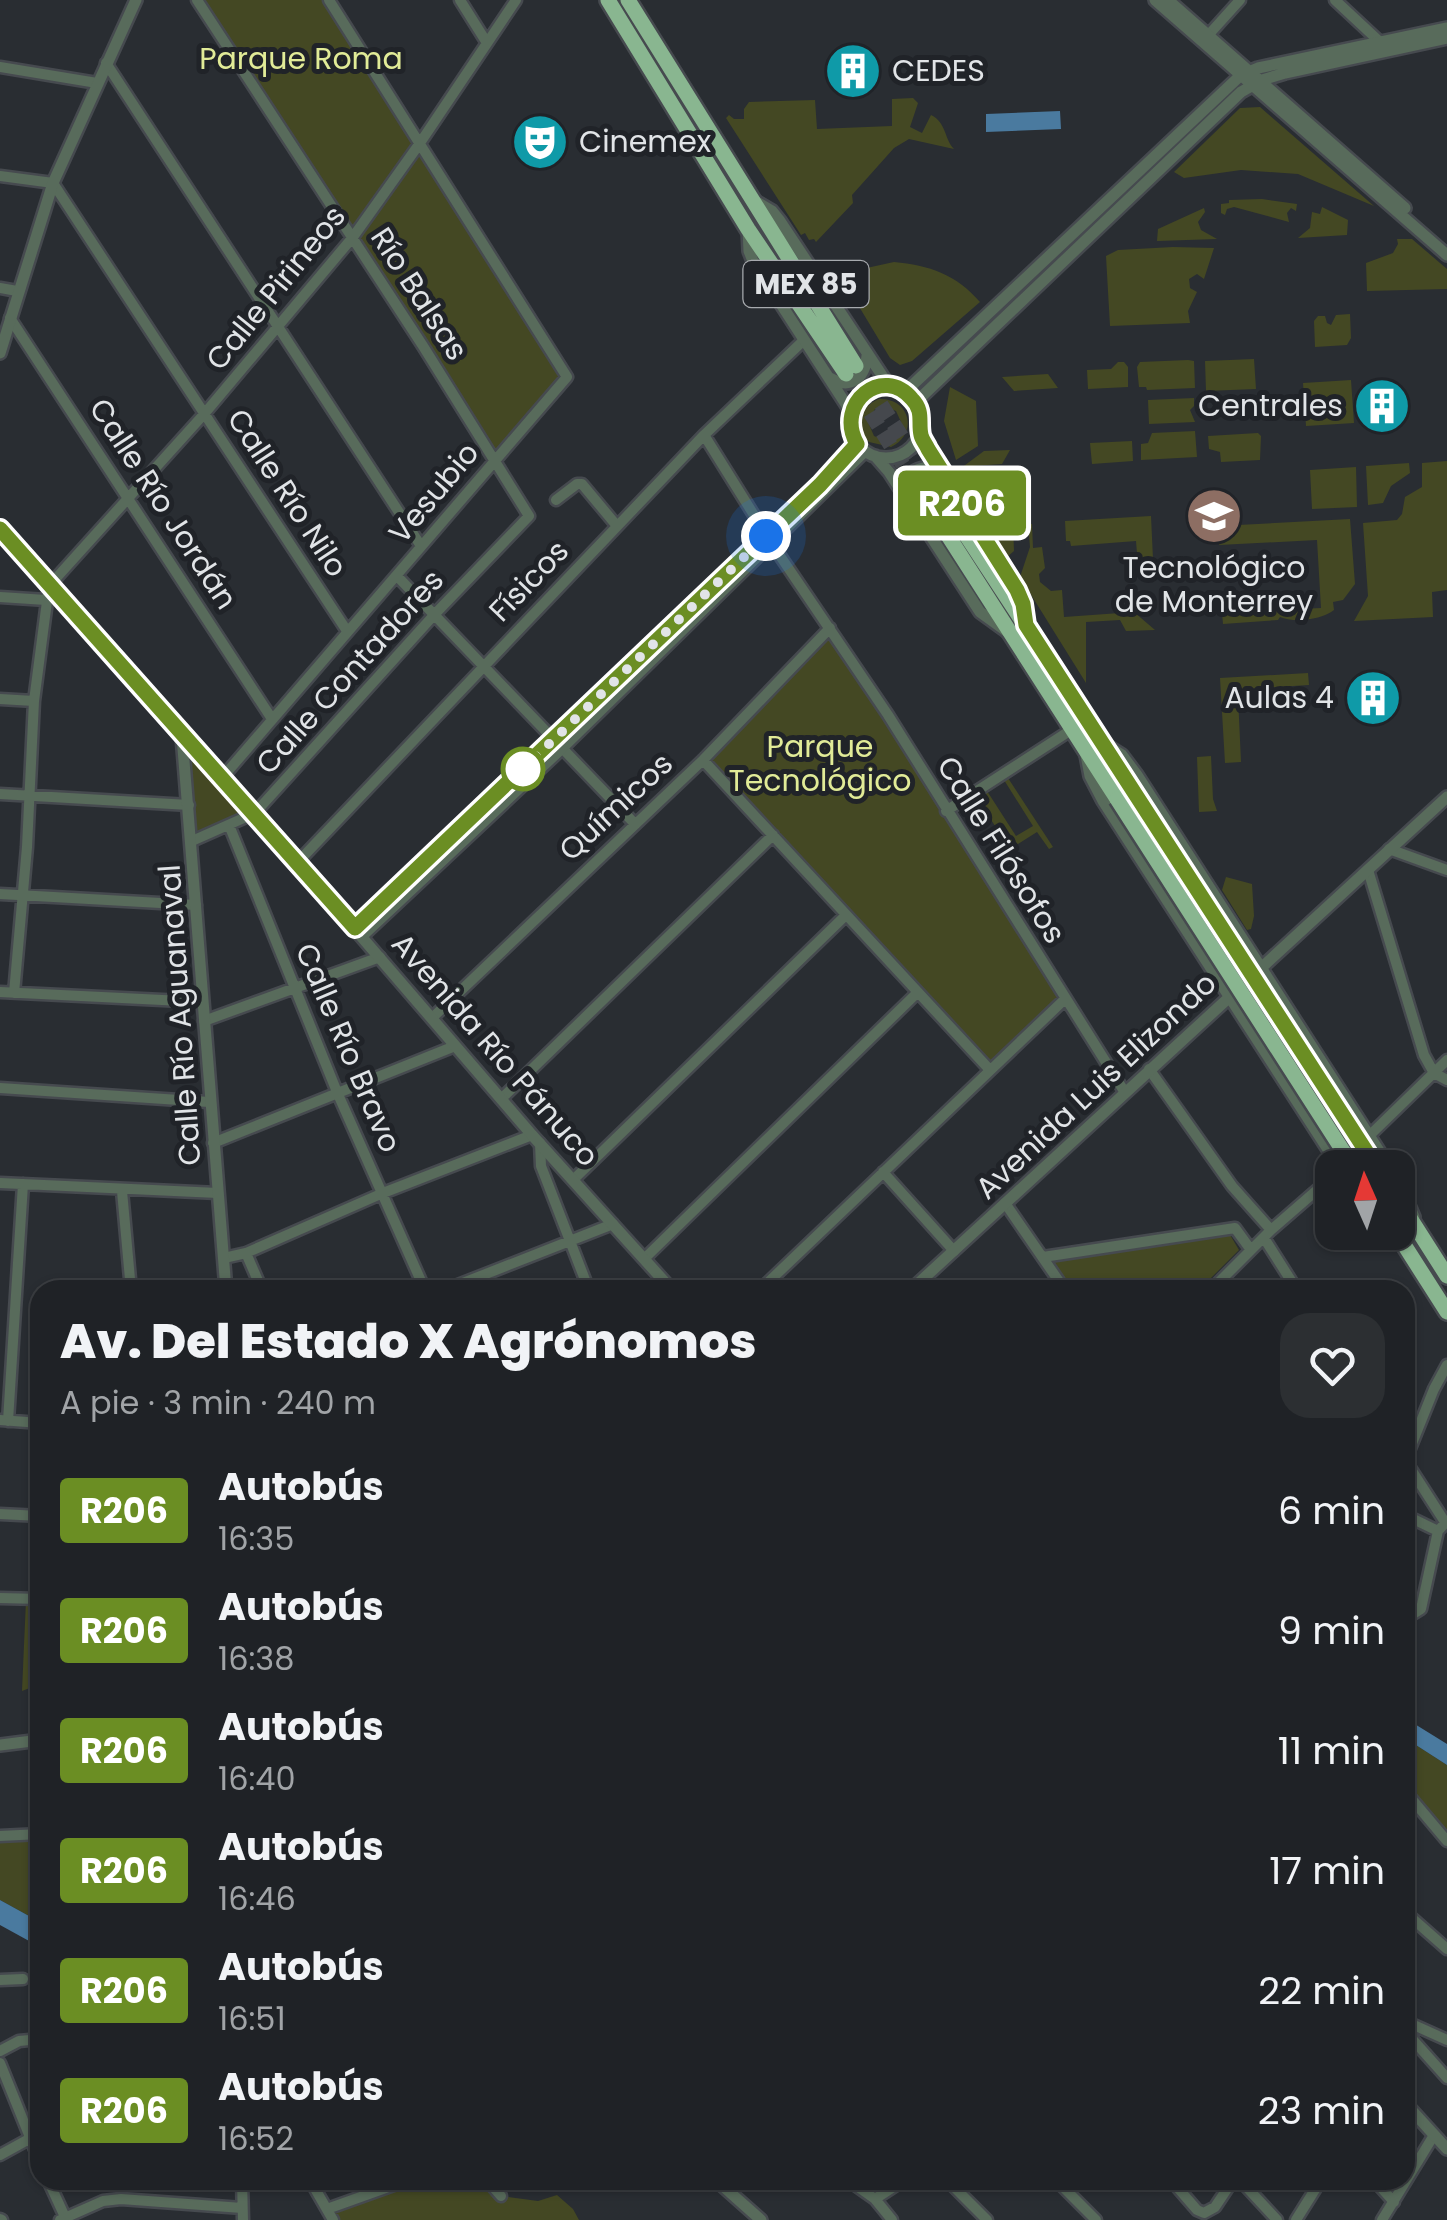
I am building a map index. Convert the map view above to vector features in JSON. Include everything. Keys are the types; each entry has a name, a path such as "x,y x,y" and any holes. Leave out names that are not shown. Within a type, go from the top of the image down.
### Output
{"highway":[{"name":"MEX 85","path":"608,0 748,229 850,368"},
{"name":"MEX 85","path":"628,0 755,202 850,368"},
{"path":"920,478 1026,625 1366,1150"},
{"path":"920,478 1009,633 1342,1150"},
{"path":"1415,1227 1447,1276"},
{"path":"1406,1250 1447,1312"}],"street":[{"path":"0,353 54,182 136,0"},
{"name":"Río Balsas","path":"198,0 529,516"},
{"path":"329,0 420,143"},
{"path":"460,0 488,43"},
{"name":"Calle Pirineos","path":"48,586 280,327 352,237 516,0"},
{"path":"1154,0 1206,39 1447,246"},
{"path":"1168,0 1206,39"},
{"path":"1206,39 1240,0"},
{"path":"1335,0 1380,42"},
{"path":"906,392 1246,73 1447,28"},
{"path":"916,402 1203,127 1257,82 1447,38"},
{"path":"106,63 421,546"},
{"path":"0,68 97,83"},
{"path":"1257,82 1447,255"},
{"name":"Vesubio","path":"222,778 567,377 420,143"},
{"path":"0,176 54,182"},
{"name":"Calle Río Nilo","path":"54,182 347,631"},
{"path":"748,229 748,251 753,261 804,340 850,368 906,392 916,402 922,420 920,478 866,450 851,430 850,368"},
{"path":"0,288 17,291"},
{"name":"Calle Río Jordán","path":"10,318 272,720"},
{"name":"Físicos","path":"296,863 704,435 804,340"},
{"path":"851,412 864,394 889,386"},
{"path":"866,450 889,458 902,454 920,433"},
{"name":"Calle Filósofos","path":"704,435 1124,1091"},
{"path":"358,932 769,540 820,485 866,450"},
{"path":"556,500 582,484 617,526"},
{"name":"Calle Contadores","path":"192,841 255,814 434,614 529,516"},
{"name":"Avenida Río Pánuco","path":"0,529 663,1280"},
{"path":"396,576 635,824"},
{"path":"14,992 34,701 48,586"},
{"path":"0,597 46,600"},
{"name":"Químicos","path":"432,1018 704,760 830,628"},
{"path":"0,699 34,701"},
{"path":"946,811 1071,730"},
{"name":"Calle Río Aguanaval","path":"182,736 225,1280"},
{"path":"1102,744 1122,756 1138,775 1378,1150"},
{"path":"1086,753 1094,786 1328,1150"},
{"path":"704,760 990,1070"},
{"path":"0,794 189,805"},
{"name":"Avenida Luis Elizondo","path":"922,1280 1447,797"},
{"name":"Calle Río Bravo","path":"228,825 337,1092 421,1280"},
{"path":"502,1098 773,835"},
{"path":"1388,850 1447,870"},
{"path":"1368,870 1424,1055 1434,1073 1447,1080"},
{"path":"0,894 196,905"},
{"path":"574,1179 846,914"},
{"path":"1201,956 1212,960 1227,957 1236,946 1236,931"},
{"path":"204,1021 380,956"},
{"path":"0,992 203,1002"},
{"path":"644,1258 797,1114 917,993"},
{"path":"771,1280 1066,1000"},
{"path":"1257,1044 1257,1026 1267,1012 1278,1010 1292,1017"},
{"path":"213,1143 456,1046"},
{"path":"1369,1136 1447,1060"},
{"path":"1150,1069 1268,1234 1292,1280"},
{"path":"0,1088 209,1102"},
{"path":"224,1258 246,1253 383,1192 536,1139 540,1166 585,1280"},
{"path":"884,1172 954,1250"},
{"path":"0,1182 218,1193"},
{"path":"23,1184 4,1421 30,1422"},
{"path":"122,1191 130,1280"},
{"path":"1221,1280 1315,1193"},
{"path":"1005,1203 1058,1280"},
{"path":"1043,1257 1235,1228 1252,1212"},
{"path":"1415,1223 1419,1233"},
{"path":"470,1280 613,1224"},
{"path":"1235,1228 1252,1250"},
{"path":"246,1253 258,1280"},
{"path":"1415,1438 1447,1365"},
{"path":"1415,1477 1444,1525 1421,1609 1415,1613"},
{"path":"0,1514 30,1516"},
{"path":"1415,1518 1444,1525"},
{"path":"0,1598 30,1599"},
{"path":"0,1744 30,1741"},
{"path":"1415,1803 1447,1841"},
{"path":"0,1836 30,1834"},
{"path":"1415,1921 1447,1950"},
{"path":"0,1980 23,1980"},
{"path":"1415,2026 1447,2040"},
{"path":"0,2051 30,2040"},
{"path":"1415,2042 1447,2078"},
{"path":"0,2064 30,2126"},
{"path":"1415,2114 1447,2149"},
{"path":"1415,2167 1434,2135"},
{"path":"0,2155 30,2139"},
{"path":"52,2190 62,2218 103,2201 121,2199 242,2214"},
{"path":"316,2190 333,2220"},
{"path":"327,2209 380,2190"},
{"path":"495,2190 500,2196"},
{"path":"727,2190 761,2220"},
{"path":"862,2190 892,2220"},
{"path":"875,2199 889,2190"},
{"path":"957,2190 987,2220"},
{"path":"1066,2190 1096,2220"},
{"path":"1180,2190 1198,2210 1209,2213 1228,2190"},
{"path":"1246,2190 1277,2220"},
{"path":"1296,2220 1315,2190"},
{"path":"1383,2190 1394,2202"},
{"path":"1382,2220 1401,2190"}],"green space":[{"name":"Parque Roma","path":"197,0 328,0 567,377 495,459"},
{"path":"913,98 918,103 910,127 922,133 931,115 940,122 954,149 909,139 894,148 852,195 853,203 816,242 805,233 801,235 726,118 729,115 744,119 749,102 815,100 817,129 892,126 892,99"},
{"path":"1260,107 1374,206 1298,174 1241,170 1184,178 1174,172 1240,108"},
{"path":"1229,200 1297,204 1296,211 1291,208 1287,213 1289,222 1234,207 1227,209 1225,215 1221,213 1221,204"},
{"path":"1322,207 1348,220 1347,235 1298,238 1310,228 1312,212 1320,214"},
{"path":"1204,208 1198,222 1201,230 1217,239 1157,241 1158,229"},
{"path":"1397,239 1412,239 1447,269 1447,289 1367,291 1366,263 1393,253"},
{"path":"1214,248 1204,279 1197,274 1189,279 1190,288 1197,292 1188,311 1190,323 1110,326 1106,256 1118,250"},
{"path":"894,262 942,273 980,302 912,361 900,365 890,358 843,280 862,269"},
{"path":"1350,314 1351,338 1347,345 1315,347 1314,321 1318,316 1325,316 1331,325 1336,315"},
{"path":"1254,359 1256,389 1206,391 1205,361"},
{"path":"1194,361 1195,388 1139,387 1140,362"},
{"path":"1118,362 1128,367 1128,387 1088,389 1087,370 1111,369"},
{"path":"1048,374 1058,388 1014,391 1002,377"},
{"path":"1351,380 1354,423 1306,426 1303,383"},
{"path":"950,387 976,401 978,446 956,460 944,421"},
{"path":"1194,398 1190,410 1195,422 1149,424 1148,400"},
{"path":"890,400 907,417 905,433 891,447 869,442 861,430 863,412 872,402","holes":["886,407 896,411 901,422 898,433 884,440 874,436 868,422 875,409"]},
{"path":"1195,431 1197,457 1141,460 1141,444 1148,443 1152,433"},
{"path":"1258,433 1260,460 1221,462 1220,452 1209,449 1208,436"},
{"path":"1132,441 1133,461 1092,464 1090,443"},
{"path":"1010,450 1002,464 973,466 972,473 969,469 961,474 993,525 1013,525 1014,551 1007,557 953,474 984,451"},
{"path":"1447,461 1447,590 1432,592 1433,617 1354,621 1368,596 1363,523 1397,520 1405,497 1422,487 1422,463"},
{"path":"1409,463 1410,473 1391,486 1383,503 1368,505 1366,466"},
{"path":"1356,467 1357,507 1312,509 1310,470"},
{"path":"1151,516 1153,559 1138,566 1136,541 1071,546 1066,541 1065,521"},
{"path":"1350,519 1355,584 1343,600 1333,602 1334,610 1307,620 1280,617 1223,624 1222,613 1321,608 1317,540 1219,545 1219,526"},
{"path":"1028,524 1032,524 1033,548 1042,547 1045,568 1039,574 1040,582 1051,591 1062,590 1064,617 1134,612 1155,630 1126,631 1120,620 1086,622 1086,683 1020,577 1030,547"},
{"name":"Parque Tecnológico","path":"830,628 1064,1000 990,1069 703,760"},
{"path":"1308,673 1309,685 1244,689 1238,696 1241,762 1225,763 1220,678"},
{"path":"182,736 255,813 192,841"},
{"path":"1211,756 1217,811 1199,812 1197,757"},
{"path":"1008,778 1053,847 1049,849 1037,832 993,860 989,854 1006,843 977,798 987,791 1016,836 1033,826 1004,780"},
{"path":"1226,877 1252,884 1251,929 1247,930 1222,890"},
{"path":"1229,1233 1239,1250 1209,1280 1066,1280 1050,1257"},
{"path":"26,1600 30,1600 30,1688 22,1691"},
{"path":"1415,1744 1447,1765 1447,1841 1415,1803"},
{"path":"30,1834 30,1916 0,1900 0,1836"},
{"path":"380,2190 496,2190 501,2196 538,2201 557,2195 579,2220 333,2220 327,2209"}],"water":[{"path":"1060,111 1061,129 986,132 986,114"},
{"path":"1415,1724 1447,1744 1447,1765 1415,1744"},
{"path":"0,1900 30,1916 30,1942 0,1925"}],"tunnel":[{"path":"856,366 926,474"},
{"path":"846,374 913,481"}],"bus line":[{"name":"R206","path":"0,529 355,928 850,454 857,444 850,418 859,398 878,387 900,389 916,402 922,420 920,433 928,449 1017,590 1026,625 1365,1150"}],"place":[{"name":"CEDES","path":"853,71"},
{"name":"Cinemex","path":"540,142"},
{"name":"Centrales","path":"1382,406"},
{"name":"Tecnológico de Monterrey","path":"1214,516"},
{"name":"Aulas 4","path":"1373,698"}],"route":[{"path":"523,769 766,536"}]}
